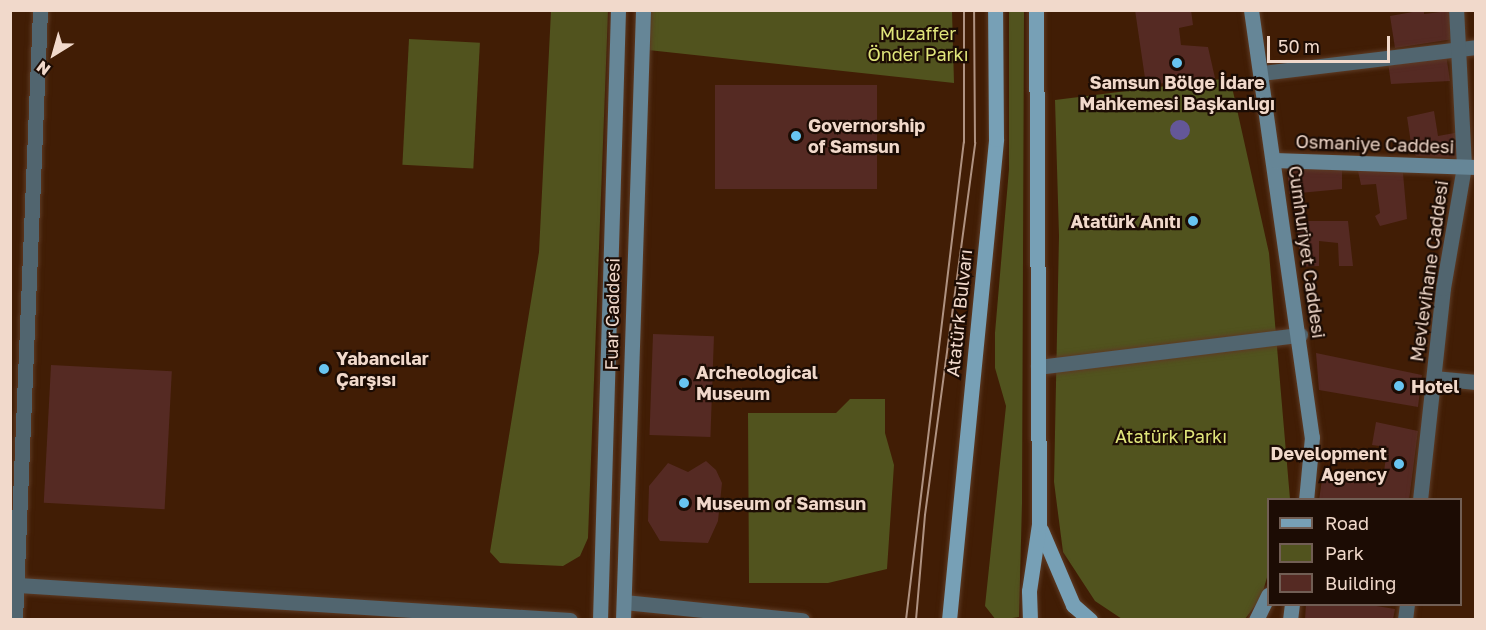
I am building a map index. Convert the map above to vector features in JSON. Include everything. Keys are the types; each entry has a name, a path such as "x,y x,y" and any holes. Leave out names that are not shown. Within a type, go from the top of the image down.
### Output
{"main road":[{"name":"Fuar Caddesi","path":"600,620 618,10"},
{"name":"Fuar Caddesi","path":"623,620 643,10"},
{"name":"Atatürk Bulvarı","path":"949,620 996,140 995,10"},
{"path":"1030,620 1029,591 1039,524 1036,10"},
{"name":"Cumhuriyet Caddesi","path":"1251,10 1300,335 1312,437 1306,498"},
{"name":"Osmaniye Caddesi","path":"1274,160 1470,167"},
{"path":"1039,524 1048,554 1072,605 1090,620"},
{"path":"1256,620 1267,599"}],"street":[{"path":"15,620 40,10"},
{"name":"Mevlevihane Caddesi","path":"1420,498 1443,288 1470,167 1468,48 1456,10"},
{"path":"1262,73 1468,48"},
{"path":"1038,367 1300,335"},
{"path":"1434,378 1476,382"},
{"path":"18,585 570,620"},
{"path":"624,602 802,620"}],"green space":[{"path":"551,11 608,11 588,538 580,556 563,566 500,563 490,552 539,252"},
{"name":"Muzaffer Önder Parkı","path":"650,11 952,11 954,83 648,50"},
{"path":"1009,11 1024,11 1022,503 1019,617 996,620 985,606 1006,406 995,368 995,333 1009,169"},
{"path":"409,39 480,43 473,169 402,165"},
{"name":"Atatürk Parkı","path":"1230,78 1269,253 1290,498 1267,498 1267,577 1261,598 1245,619 1122,619 1095,601 1063,552 1054,482 1059,236 1055,100"},
{"path":"850,399 885,399 885,433 894,465 887,569 828,583 749,583 748,413 836,413"}],"shaded area":[{"path":"1180,120 1187,123 1190,130 1187,137 1180,140 1173,137 1170,130 1173,123"}],"building":[{"name":"Samsun Bölge İdare Mahkemesi Başkanlığı","path":"1135,10 1191,10 1193,25 1179,28 1181,45 1208,47 1215,78 1146,85"},
{"path":"1424,10 1424,14 1456,10 1460,38 1395,48 1390,16"},
{"path":"1446,54 1450,81 1391,84 1388,62"},
{"name":"Governorship of Samsun","path":"715,85 877,85 877,189 715,189"},
{"path":"1434,111 1438,136 1460,132 1460,158 1416,156 1412,150 1407,117"},
{"path":"1287,166 1342,169 1342,189 1289,194"},
{"path":"1358,171 1403,173 1407,219 1380,226 1375,216 1380,213 1376,184 1361,185"},
{"path":"1296,221 1348,221 1353,266 1339,266 1338,243 1319,241 1319,266 1301,267"},
{"name":"Archeological Museum","path":"653,334 714,336 710,437 649,435"},
{"path":"1316,353 1422,375 1418,407 1319,390"},
{"path":"51,365 172,371 165,509 44,503"},
{"path":"1376,422 1418,431 1409,498 1319,498 1323,473 1383,481 1387,447 1372,445"},
{"name":"Museum of Samsun","path":"706,461 716,470 722,483 718,521 708,543 660,541 648,521 649,486 668,463 688,472"},
{"path":"1306,606 1376,606 1395,609 1393,620 1305,620"}],"tram line":[{"path":"906,620 964,143 964,10"},
{"path":"916,620 925,515 975,143 974,10"}],"place":[{"name":"Samsun Bölge İdare Mahkemesi Başkanlığı","path":"1177,63"},
{"name":"Governorship of Samsun","path":"796,136"},
{"name":"Atatürk Anıtı","path":"1193,221"},
{"name":"Yabancılar Çarşısı","path":"324,369"},
{"name":"Archeological Museum","path":"684,383"},
{"name":"Hotel","path":"1399,386"},
{"name":"Development Agency","path":"1399,464"},
{"name":"Museum of Samsun","path":"684,503"}]}
